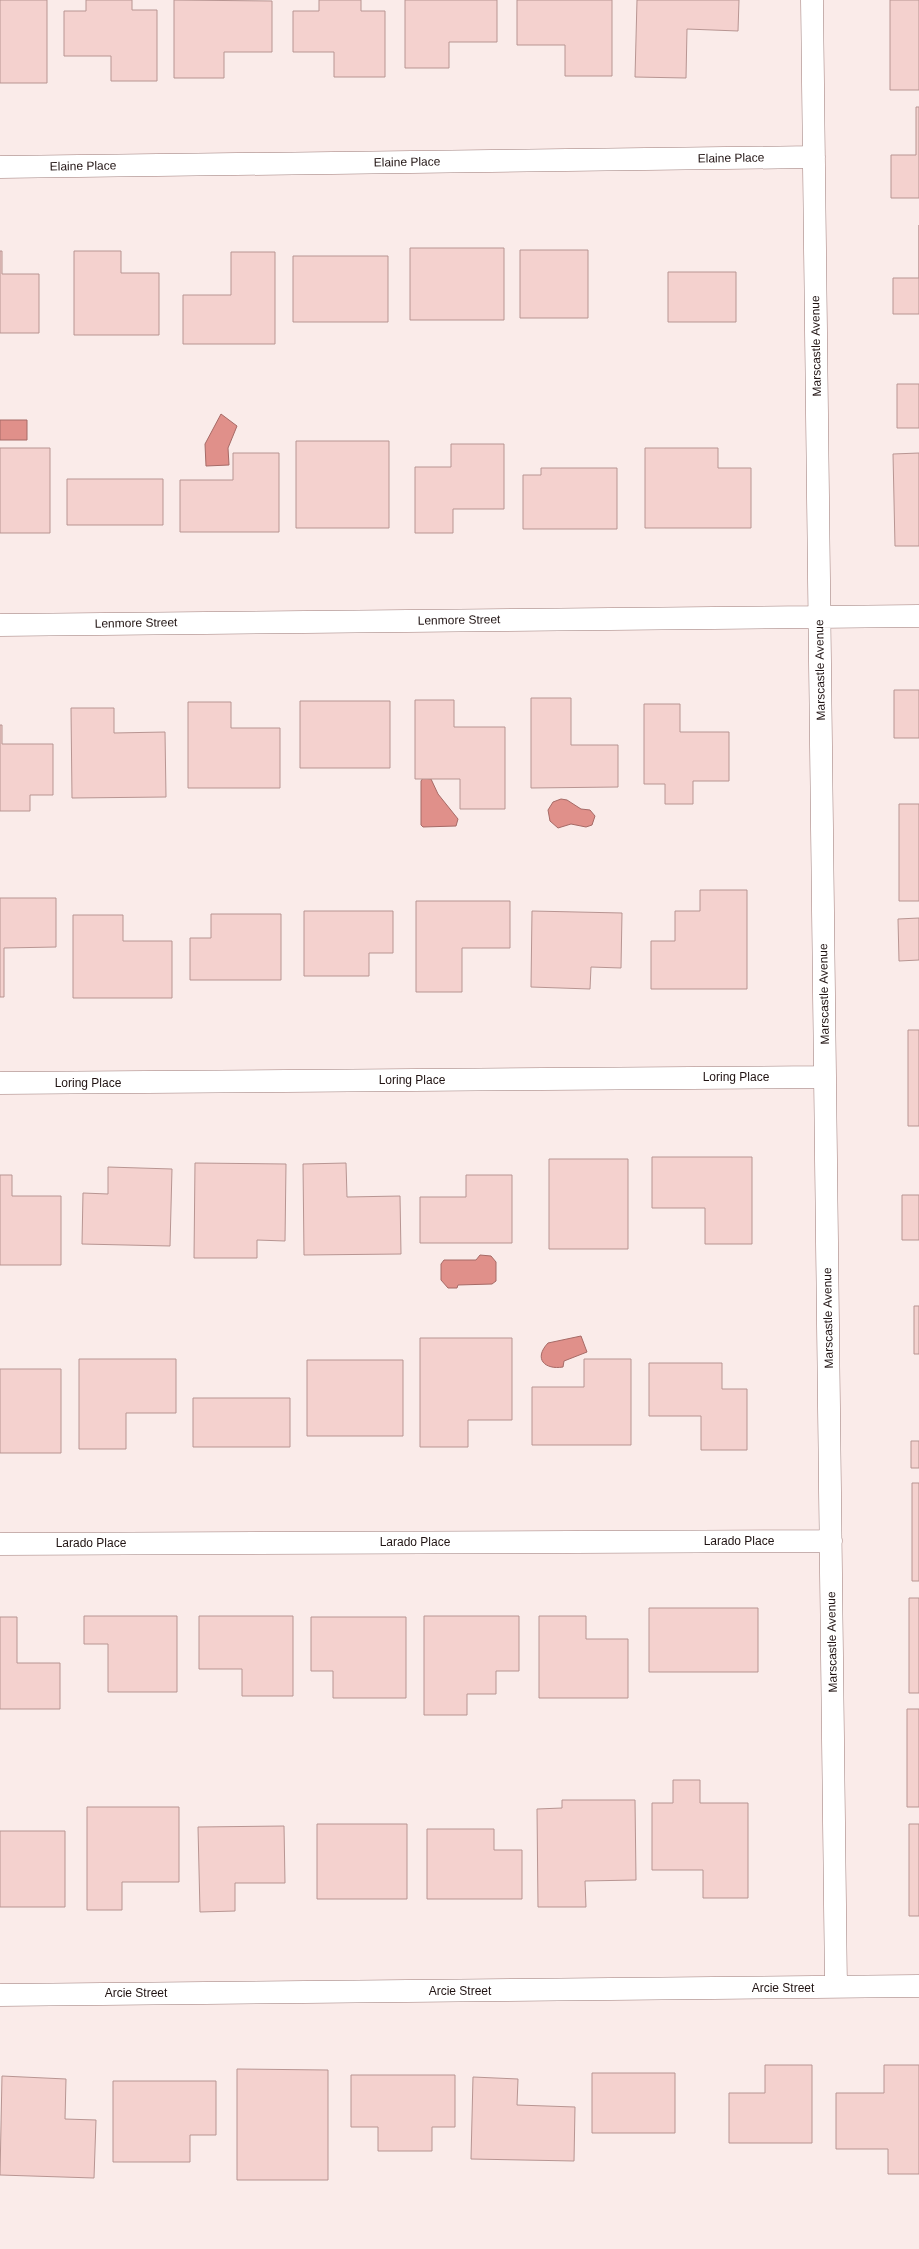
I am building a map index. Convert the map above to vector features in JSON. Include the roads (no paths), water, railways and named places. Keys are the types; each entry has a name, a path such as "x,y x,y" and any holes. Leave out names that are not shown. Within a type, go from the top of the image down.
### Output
{"street":[{"name":"Marscastle Avenue","path":"812,0 836,1987"},
{"name":"Elaine Place","path":"0,167 814,157"},
{"name":"Lenmore Street","path":"0,625 919,616"},
{"name":"Loring Place","path":"0,1083 825,1077"},
{"name":"Larado Place","path":"0,1544 831,1541"},
{"name":"Arcie Street","path":"0,1995 919,1986"}]}
